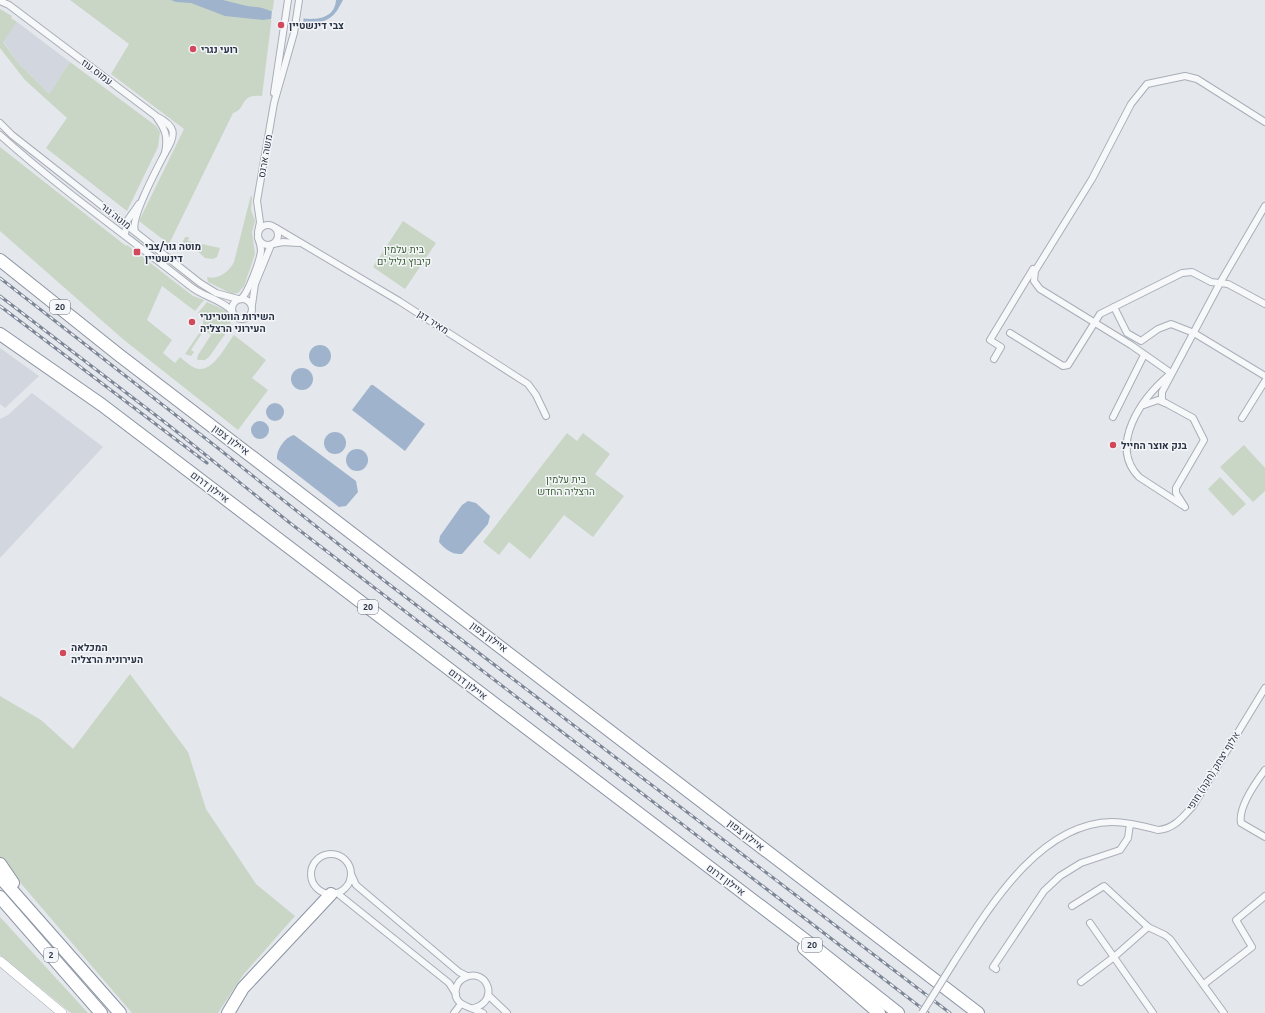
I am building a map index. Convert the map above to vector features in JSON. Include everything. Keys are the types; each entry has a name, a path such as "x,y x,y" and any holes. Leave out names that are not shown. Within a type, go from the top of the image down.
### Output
{"highway":[{"path":"0,255 119,355"},
{"name":"איילון צפון","path":"0,260 119,355 978,1013"},
{"name":"איילון דרום","path":"2,335 115,414 725,880 817,948 898,1013"},
{"path":"0,864 40,922"},
{"name":"2","path":"0,877 120,1013"},
{"path":"725,880 879,1013"},
{"path":"228,1013 243,988 334,894"},
{"name":"2","path":"0,897 101,1013"},
{"path":"948,990 985,1013"}],"main road":[{"path":"0,961 62,1013"}],"street":[{"name":"משה ארנס","path":"274,101 274,90 288,0"},
{"name":"משה ארנס","path":"258,232 257,202 274,101 294,34 299,0"},
{"name":"עמוס עוז","path":"0,1 9,5 169,125 173,134 172,142 132,219"},
{"path":"1171,373 1040,289 1034,281 1038,266 1092,179 1131,104 1147,84 1185,76 1197,79 1265,122"},
{"name":"מוטה גור","path":"0,123 12,135 121,220 128,229 194,289 224,303 232,311"},
{"name":"מוטה גור","path":"0,135 48,176 113,225 128,229 209,289 230,298 239,299"},
{"path":"1162,401 1162,392 1171,373 1220,283 1265,206"},
{"path":"258,212 273,226 278,237 272,245 255,284 252,312 245,319 238,319 232,311 233,304 245,294 260,255 261,248 258,232 262,226 273,226"},
{"path":"121,220 132,219"},
{"path":"128,229 132,219"},
{"path":"128,229 132,219"},
{"name":"מאיר דגן","path":"273,226 399,300 528,384 536,395 546,416"},
{"path":"994,359 1001,347 990,340 1054,235 1056,237"},
{"path":"258,238 265,245 272,245"},
{"name":"מאיר דגן","path":"272,245 287,242 305,245"},
{"path":"1010,333 1065,366 1068,365 1100,314 1182,273 1192,272 1211,282 1228,284 1265,304"},
{"path":"239,299 247,300 252,305"},
{"path":"1114,307 1127,333 1141,341 1158,329 1171,324 1194,333 1265,376"},
{"path":"1114,416 1144,355"},
{"path":"1143,406 1152,401 1162,401 1196,424 1203,437 1203,443 1179,480 1176,488 1176,493 1185,507 1139,477 1133,471 1129,462 1126,446 1131,426 1143,406 1158,385 1171,373"},
{"path":"1242,418 1265,381"},
{"name":"אלוף יצחק (חקה) חופי","path":"922,1013 993,903 1039,853 1067,835 1091,825 1112,822 1158,830 1173,826 1182,818 1193,806 1265,688"},
{"path":"1265,770 1255,785 1240,815 1241,823 1265,837"},
{"path":"996,969 993,967 1044,891 1060,876 1081,863 1120,850 1128,838 1130,824"},
{"path":"351,874 346,887 334,894 327,894 317,889 311,881 310,870 316,859 326,854 338,855 348,862 356,885 459,972 467,976 478,976 483,979 489,989 488,995 483,1004 474,1008"},
{"path":"1072,906 1104,886 1148,927 1170,939 1224,1013"},
{"path":"334,894 449,983 462,1004 483,1013"},
{"path":"1204,984 1252,947 1236,920 1265,896"},
{"path":"1090,923 1153,1013"},
{"path":"1080,982 1114,957 1148,927"},
{"path":"456,994 458,983 467,976"},
{"path":"488,995 507,1013"},
{"path":"454,1013 462,1004"}],"shaded area":[{"path":"17,22 70,62 49,94 18,63 3,41"},
{"path":"0,348 39,376 5,408 0,404"},
{"path":"32,393 103,447 0,558 0,419 8,415"}],"green space":[{"path":"70,0 274,0 262,96 255,96 246,99 240,108 233,113 169,244 139,221 184,129 111,74 129,44"},
{"path":"0,9 12,16 11,18 17,22 3,42 18,63 49,94 70,62 156,126 160,132 158,147 127,211 46,148 67,118 25,80 0,48"},
{"path":"0,147 126,246 127,245 193,296 204,300 195,311 162,286 147,320 172,340 163,353 175,363 180,357 195,368 201,369 207,367 218,358 234,335 266,360 252,378 268,390 238,430 124,340 0,231"},
{"path":"251,195 251,210 255,221 252,232 255,254 244,286 238,293 232,294 208,282 207,277 211,278 223,274 234,262"},
{"name":"בית עלמין קיבוץ גליל ים","path":"403,221 436,243 405,289 373,267"},
{"path":"185,237 189,237 188,241 220,248 217,257 213,259 205,258 188,242 184,244 183,241"},
{"path":"207,302 227,311 231,321 228,330 209,357 205,360 198,360 198,355 211,335 204,330 191,350 194,352 191,356 185,354 202,329 204,317 198,313"},
{"name":"בית עלמין הרצליה החדש","path":"567,433 577,441 583,433 610,454 595,474 624,496 593,537 564,515 530,559 509,542 499,555 483,542"},
{"path":"1244,445 1265,468 1265,491 1253,502 1220,467"},
{"path":"1220,477 1246,504 1233,516 1208,489"},
{"path":"130,674 188,752 206,809 256,884 295,916 243,975 218,1013 132,1013 0,859 0,696 41,720 73,749"},
{"path":"0,917 88,1013 71,1013 0,955"}],"water":[{"path":"171,0 223,0 263,8 283,15 306,19 326,16 333,10 336,0 343,0 337,11 328,19 315,23 308,23 225,16 191,3 176,2"},
{"path":"320,345 328,348 331,356 328,364 320,367 312,364 309,356 312,348"},
{"path":"302,368 310,371 313,379 310,387 302,390 294,387 291,379 294,371"},
{"path":"371,385 425,424 405,451 352,410"},
{"path":"271,403 279,403 284,408 282,419 279,421 271,421 266,416 266,408"},
{"path":"256,421 264,421 269,426 267,437 264,439 256,439 251,434 251,426"},
{"path":"335,432 343,435 346,443 343,451 335,454 327,451 324,443 327,435"},
{"path":"294,435 356,481 358,492 346,506 339,507 277,459 278,452 284,441"},
{"path":"357,449 365,452 368,460 365,468 357,471 349,468 346,460 349,452"},
{"path":"468,501 476,503 490,516 488,524 462,554 455,554 446,549 439,542 440,536 462,505"}],"pier":[{"path":"272,10 304,15 303,24 271,21"}],"railway":[{"path":"0,278 214,445 386,582 950,1013"},
{"path":"0,296 171,427 290,523 928,1013"},
{"path":"0,306 207,463"}],"place":[{"name":"צבי דינשטיין","path":"281,25"},
{"name":"רועי נגרי","path":"193,49"},
{"name":"מוטה גור/צבי דינשטיין","path":"137,252"},
{"name":"השירות הווטרינרי העירוני הרצליה","path":"192,322"},
{"name":"בנק אוצר החייל","path":"1113,445"},
{"name":"המכלאה העירונית הרצליה","path":"63,653"}]}
